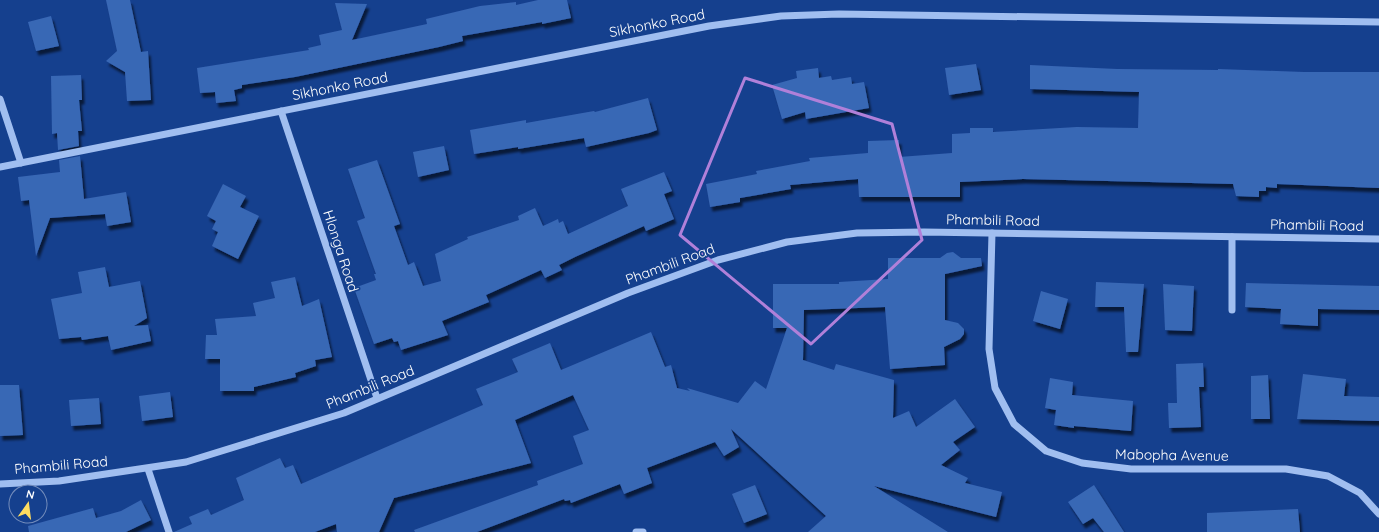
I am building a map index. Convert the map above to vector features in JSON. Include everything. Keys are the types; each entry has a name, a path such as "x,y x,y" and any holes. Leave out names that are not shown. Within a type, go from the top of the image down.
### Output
{"street":[{"name":"Sikhonko Road","path":"0,167 709,26 781,16 839,14 1379,22"},
{"path":"0,99 21,163"},
{"name":"Hlonga Road","path":"281,111 377,398"},
{"name":"Phambili Road","path":"0,484 59,481 148,469 186,462 277,436 344,413 628,293 718,260 787,242 857,233 992,233 1379,239"},
{"name":"Mabopha Avenue","path":"992,233 989,349 995,388 1014,424 1046,451 1082,463 1131,469 1286,469 1328,476 1360,493 1379,514"},
{"path":"1232,237 1232,310"},
{"path":"148,469 170,532"},
{"path":"636,532 643,532"}],"highlighted area":[{"path":"745,78 892,124 922,240 811,344 680,235"}],"building":[{"path":"106,0 130,0 141,52 148,51 151,100 127,101 125,72 106,61 117,51"},
{"path":"538,0 567,0 571,18 462,36 463,41 439,47 295,77 242,85 242,88 234,90 236,101 216,103 215,92 200,93 197,68 309,50 308,48 321,45 319,35 342,30 335,3 367,4 352,40 427,24 426,19 480,6 516,2 516,5"},
{"path":"51,16 59,46 36,51 28,22"},
{"path":"976,64 981,90 949,95 945,68"},
{"path":"1030,65 1117,69 1379,72 1379,188 1277,184 1277,188 1266,187 1266,191 1259,191 1259,197 1236,196 1233,184 1023,179 960,182 960,197 859,197 858,179 790,185 791,189 740,198 740,202 710,207 706,184 757,174 756,171 810,161 809,158 868,153 868,141 899,140 899,157 952,153 952,134 970,133 970,128 993,128 993,132 1077,127 1138,128 1139,92 1030,89"},
{"path":"818,68 819,78 831,76 832,80 851,77 852,84 864,82 869,108 806,119 805,112 782,119 772,85 797,78 796,71"},
{"path":"81,75 82,100 79,100 82,131 78,131 79,146 58,150 57,133 52,134 51,76"},
{"path":"648,98 657,130 649,133 586,147 584,138 518,149 518,147 474,154 470,130 526,120 526,123 595,112"},
{"path":"444,146 449,170 418,177 413,152"},
{"path":"80,156 84,199 126,192 131,222 107,226 105,214 50,218 36,256 29,200 21,201 18,177 60,172 59,160"},
{"path":"377,160 400,224 394,226 408,265 414,262 423,286 441,281 435,254 468,239 467,237 519,220 518,216 535,208 543,226 558,219 559,223 563,221 568,234 628,206 621,189 664,172 672,191 664,194 674,219 646,231 644,226 575,257 559,265 562,270 545,278 541,270 486,295 489,302 442,321 448,335 401,350 398,341 394,342 392,338 374,344 354,288 376,280 374,274 376,274 357,221 365,218 348,169"},
{"path":"223,184 246,196 240,207 259,216 238,259 212,246 218,232 212,229 216,221 207,216"},
{"path":"953,252 961,258 981,258 982,266 945,274 945,320 958,323 964,329 964,334 960,339 944,347 945,365 890,369 885,307 804,310 803,360 834,370 836,364 894,380 893,418 909,411 916,427 955,399 975,427 953,442 960,450 941,465 968,478 965,483 1002,492 996,517 874,486 948,532 808,532 826,516 731,429 739,447 724,456 715,442 647,468 652,483 624,494 620,484 571,503 570,500 565,501 564,499 477,532 415,532 414,530 538,485 537,481 583,464 573,436 589,430 573,395 515,420 531,463 394,498 379,532 337,532 336,524 315,532 174,532 192,524 189,517 208,509 211,515 244,500 236,478 280,458 285,468 293,465 301,484 483,405 476,389 518,372 512,359 550,343 561,370 651,332 665,367 671,365 677,388 690,391 687,388 738,403 755,381 766,389 787,328 773,328 773,284 839,284 839,282 888,279 888,258 940,258 947,253"},
{"path":"105,267 109,287 140,281 147,318 134,326 148,325 151,341 111,350 108,336 82,340 81,337 59,339 51,299 82,293 78,272"},
{"path":"295,277 302,306 319,299 332,357 315,360 316,366 295,373 296,377 254,387 254,391 220,391 220,359 205,359 206,335 217,335 215,319 256,316 253,303 275,298 271,282"},
{"path":"1096,282 1144,284 1138,352 1126,352 1124,307 1095,307"},
{"path":"1246,283 1379,286 1379,310 1318,309 1318,326 1280,324 1281,309 1245,307"},
{"path":"1163,284 1194,286 1192,331 1165,330"},
{"path":"1041,291 1068,299 1060,329 1033,321"},
{"path":"1203,363 1204,387 1199,387 1201,427 1169,428 1168,403 1177,403 1176,364"},
{"path":"1303,374 1346,379 1344,396 1379,397 1379,421 1297,419"},
{"path":"1268,375 1270,419 1251,419 1251,376"},
{"path":"1050,378 1073,382 1072,395 1133,401 1131,431 1074,426 1074,428 1054,425 1056,410 1045,408"},
{"path":"0,385 19,385 23,435 0,436"},
{"path":"170,392 173,417 142,421 139,396"},
{"path":"99,398 101,424 71,426 69,400"},
{"path":"755,485 767,514 744,523 732,494"},
{"path":"1094,485 1124,532 1104,532 1093,518 1083,524 1068,502"},
{"path":"141,500 151,520 126,532 29,532 28,526 35,524 48,524 48,520 93,508 96,518 121,511"},
{"path":"1298,509 1300,532 1207,532 1207,513"}]}
